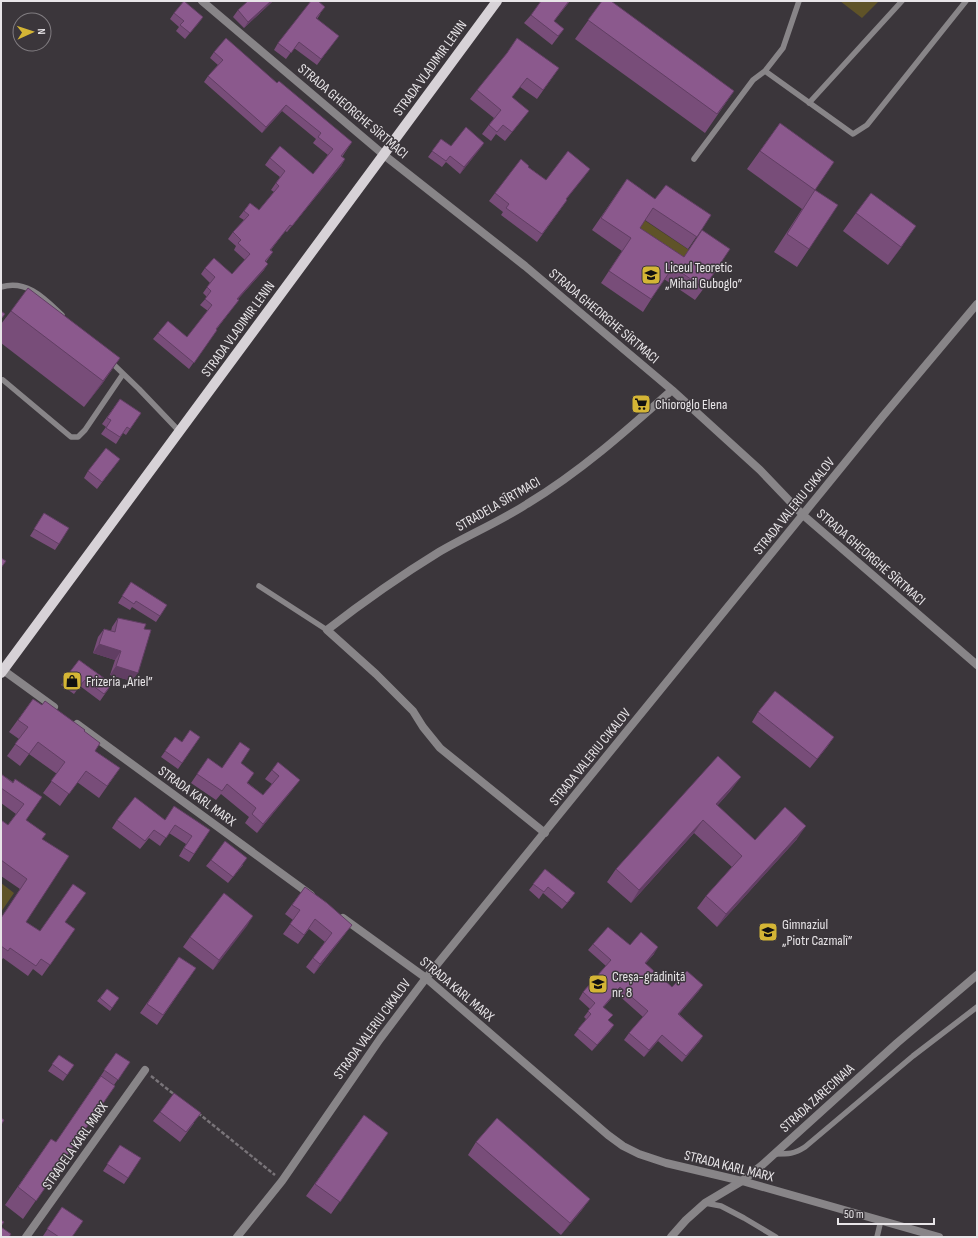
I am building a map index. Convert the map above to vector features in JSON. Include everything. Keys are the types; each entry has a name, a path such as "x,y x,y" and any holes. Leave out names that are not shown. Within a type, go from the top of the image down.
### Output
{"main road":[{"name":"STRADA VLADIMIR LENIN","path":"2,670 180,432 497,1"}],"street":[{"name":"STRADA GHEORGHE SÎRTMACI","path":"202,1 384,155 525,266 672,390 760,470 803,515 977,665"},
{"name":"STRADA VALERIU CIKALOV","path":"238,1237 282,1181 380,1039 426,978 977,304"},
{"name":"STRADELA SÎRTMACI","path":"327,630 365,601 439,553 526,505 557,485 620,437 672,390"},
{"path":"327,630 376,674 413,711 423,727 440,748 545,833"},
{"path":"2,670 60,712"},
{"name":"STRADA KARL MARX","path":"73,721 319,901"},
{"name":"STRADA KARL MARX","path":"338,914 426,978 608,1135 623,1146 639,1154 666,1163 742,1181 939,1237"},
{"name":"STRADA ZARECINAIA","path":"671,1237 686,1220 705,1203 742,1181 775,1154 897,1043 977,975"},
{"name":"STRADELA KARL MARX","path":"26,1237 145,1070"}],"lane":[{"path":"694,159 753,80 765,71 783,48 800,1"},
{"path":"809,102 902,1"},
{"path":"765,71 853,134 867,125 966,1"},
{"path":"1,287 23,286 39,293 65,318"},
{"path":"108,359 180,432"},
{"path":"3,380 70,436 78,437 85,430 123,374"},
{"path":"259,586 327,630"},
{"path":"775,1154 796,1153 805,1147 913,1056 977,1006"},
{"path":"705,1203 721,1206 776,1237"},
{"path":"877,1237 881,1220"}],"path":[{"path":"145,1070 176,1095"},
{"path":"194,1110 282,1181"}],"shaded area":[{"path":"840,1 879,1 862,18"},
{"path":"644,220 689,250 675,270 631,240"},
{"path":"1,883 14,893 1,912"}],"building":[{"path":"184,1 203,17 190,33 180,25 184,21 174,13"},
{"path":"248,1 271,1 248,22 238,10"},
{"path":"311,1 318,1 325,7 316,18 339,36 321,59 299,42 291,53 278,43"},
{"path":"541,1 569,1 554,21 564,29 558,36 531,15"},
{"path":"602,1 611,1 734,91 717,114 588,20"},
{"path":"226,38 277,83 279,81 352,142 341,156 345,159 292,226 290,225 270,250 273,252 265,261 268,264 237,299 239,300 216,329 217,330 194,363 158,333 168,321 187,337 212,305 205,299 211,291 207,287 215,277 205,268 214,258 232,274 250,254 238,243 241,240 233,232 249,215 244,211 250,203 259,210 279,186 276,183 285,171 270,158 280,146 313,174 333,149 318,137 321,133 286,105 266,127 208,76 223,60 214,52"},
{"path":"517,38 559,68 543,90 527,78 512,97 529,111 512,132 503,125 497,132 489,125 501,110 477,90 507,53"},
{"path":"780,123 834,162 815,190 760,151"},
{"path":"466,127 484,143 464,167 450,156 446,161 432,151 441,139 451,146"},
{"path":"568,151 590,169 566,199 567,200 542,234 506,208 509,204 495,193 521,159 529,166 528,167 546,180"},
{"path":"627,179 655,199 666,185 711,215 697,237 653,208 640,228 684,257 702,230 730,249 704,288 673,267 651,299 609,271 631,238 601,218"},
{"path":"815,190 838,205 809,249 787,234"},
{"path":"871,193 916,226 901,247 856,213"},
{"path":"28,288 120,358 103,381 11,311"},
{"path":"1,311 5,314 1,319"},
{"path":"120,399 141,413 130,429 127,427 120,437 106,428 111,420 107,418"},
{"path":"106,448 120,459 102,482 88,471"},
{"path":"44,513 69,528 59,544 34,529"},
{"path":"1,558 6,561 1,568"},
{"path":"131,582 167,605 160,616 136,601 134,604 122,596"},
{"path":"118,618 146,624 144,629 151,630 138,673 116,666 121,651 99,644 104,629 115,632"},
{"path":"79,660 112,684 104,694 85,680 78,688 65,678"},
{"path":"775,691 834,737 817,759 758,712"},
{"path":"33,699 42,705 45,701 85,730 84,731 100,743 95,751 120,768 107,786 86,771 69,794 51,781 65,762 38,742 29,754 15,744 28,727 18,720"},
{"path":"190,730 200,737 182,763 165,751 175,737 182,742"},
{"path":"240,742 250,749 241,763 254,773 247,783 263,795 279,776 272,770 278,762 300,780 263,824 252,814 256,808 227,784 222,791 197,774 208,758 222,768"},
{"path":"718,756 741,777 716,804 755,840 785,807 806,826 726,914 706,896 742,856 703,820 639,890 616,869"},
{"path":"1,774 13,783 15,779 42,797 26,820 46,834 42,839 69,856 26,922 40,931 73,884 86,893 65,922 75,929 50,965 41,959 36,966 10,948 8,951 1,946 1,918 27,879 1,860 1,820 8,825 24,804 1,788"},
{"path":"135,797 165,820 174,806 210,830 194,854 184,848 192,836 175,825 166,838 154,830 145,841 117,820"},
{"path":"225,841 247,858 233,877 211,860"},
{"path":"545,869 575,893 567,903 548,887 544,892 533,884"},
{"path":"305,887 327,903 352,925 320,964 313,958 332,933 315,919 304,935 290,924 300,910 292,905"},
{"path":"224,893 253,916 219,960 190,937"},
{"path":"608,927 630,945 641,932 658,947 645,963 672,987 687,971 703,985 678,1014 703,1036 686,1056 662,1035 649,1050 629,1033 648,1011 620,987 603,1007 613,1015 608,1020 614,1025 597,1045 578,1029 591,1014 588,1011 595,1003 583,992 611,960 593,944"},
{"path":"179,957 196,968 163,1015 147,1004"},
{"path":"107,989 119,998 112,1008 100,998"},
{"path":"116,1053 130,1062 118,1080 104,1070"},
{"path":"59,1055 74,1065 67,1075 52,1064"},
{"path":"101,1076 115,1086 36,1201 18,1187 51,1139 56,1142"},
{"path":"174,1093 201,1113 186,1132 160,1112"},
{"path":"364,1115 388,1133 340,1202 315,1184"},
{"path":"1,1118 4,1120 1,1125"},
{"path":"497,1118 590,1199 570,1223 476,1142"},
{"path":"120,1145 141,1158 128,1178 107,1164"},
{"path":"62,1207 83,1221 72,1237 59,1237 47,1229"},
{"path":"1,1227 11,1234 9,1237 1,1237"}],"place":[{"name":"Liceul Teoretic „Mihail Guboglo”","path":"651,275"},
{"name":"Chioroglo Elena","path":"641,404"},
{"name":"Frizeria „Ariel”","path":"72,681"},
{"name":"Gimnaziul „Piotr Cazmalî”","path":"768,932"},
{"name":"Creșa-grădiniță nr. 8","path":"598,984"}]}
